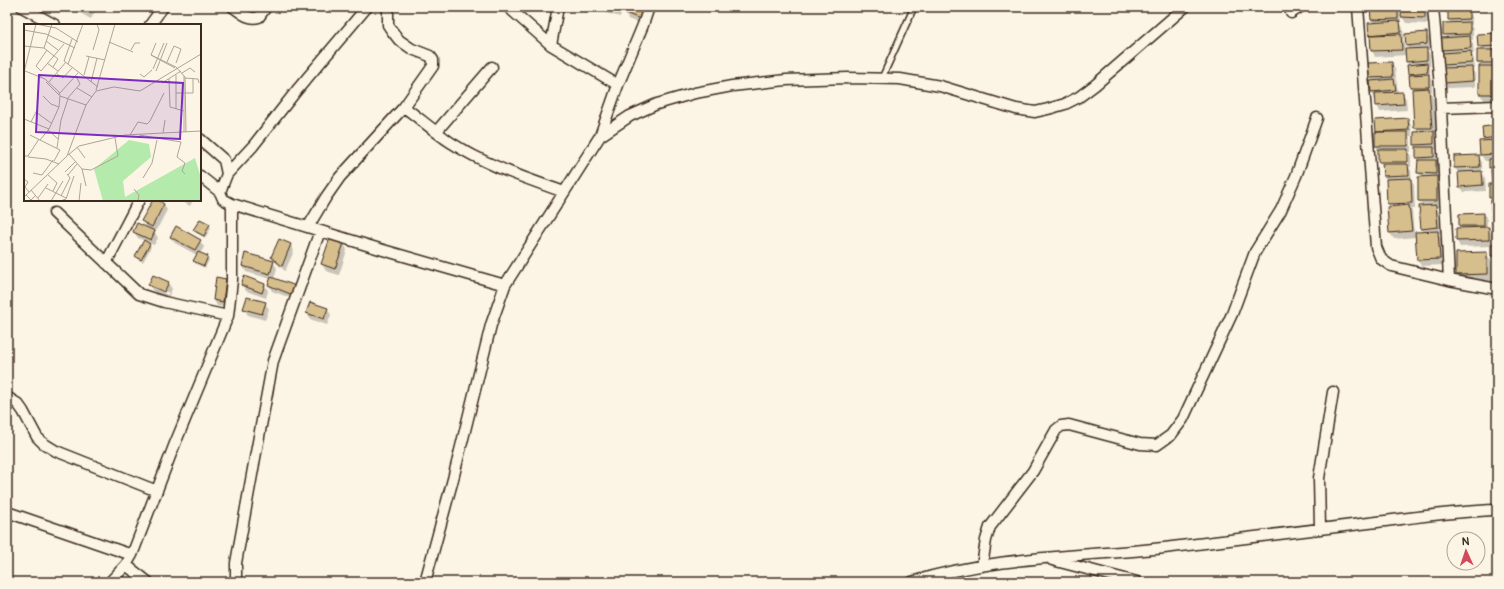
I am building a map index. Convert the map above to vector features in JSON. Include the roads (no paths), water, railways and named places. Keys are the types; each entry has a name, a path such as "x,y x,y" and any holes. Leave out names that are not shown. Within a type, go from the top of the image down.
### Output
{"street":[{"path":"22,7 53,24"},
{"path":"151,24 163,7"},
{"path":"233,7 247,17 253,18 259,17 266,7"},
{"path":"220,192 227,174 367,7"},
{"path":"308,227 340,177 404,107 433,66 433,60 430,56 412,49 399,40 388,25 388,7"},
{"path":"508,7 551,45 618,85"},
{"path":"551,45 558,7"},
{"path":"425,582 453,479 491,325 505,285 600,136 618,85 649,7"},
{"path":"600,136 630,116 657,104 695,93 732,86 786,80 848,78 900,79 940,86 1016,109 1035,112 1065,104 1079,97 1095,86 1185,7"},
{"path":"1291,13 1300,7"},
{"path":"1358,7 1376,247 1381,259 1391,266 1449,280 1497,289"},
{"path":"1433,7 1441,108 1449,280"},
{"path":"436,132 492,67"},
{"path":"1441,108 1497,106"},
{"path":"404,107 436,132 463,150 496,166 564,192"},
{"path":"982,566 986,540 990,527 1028,478 1056,430 1061,426 1069,425 1152,446 1157,445 1171,435 1183,419 1232,314 1255,252 1281,210 1317,118"},
{"path":"201,140 224,160 227,174"},
{"path":"201,177 220,192 223,199 232,204 382,250 505,285"},
{"path":"106,263 138,201"},
{"path":"110,582 126,565 132,555 228,316 232,280 232,204"},
{"path":"54,213 139,294 164,302 228,316"},
{"path":"236,582 236,563 273,361 320,231"},
{"path":"1320,528 1319,478 1333,392"},
{"path":"7,397 18,404 37,437 43,443 69,456 157,492"},
{"path":"912,582 927,577 1027,559 1162,548 1320,528 1497,510"},
{"path":"7,512 132,555"},
{"path":"1043,558 1137,582"},
{"path":"126,565 148,582"}],"lane":[{"path":"882,78 914,7"}]}
